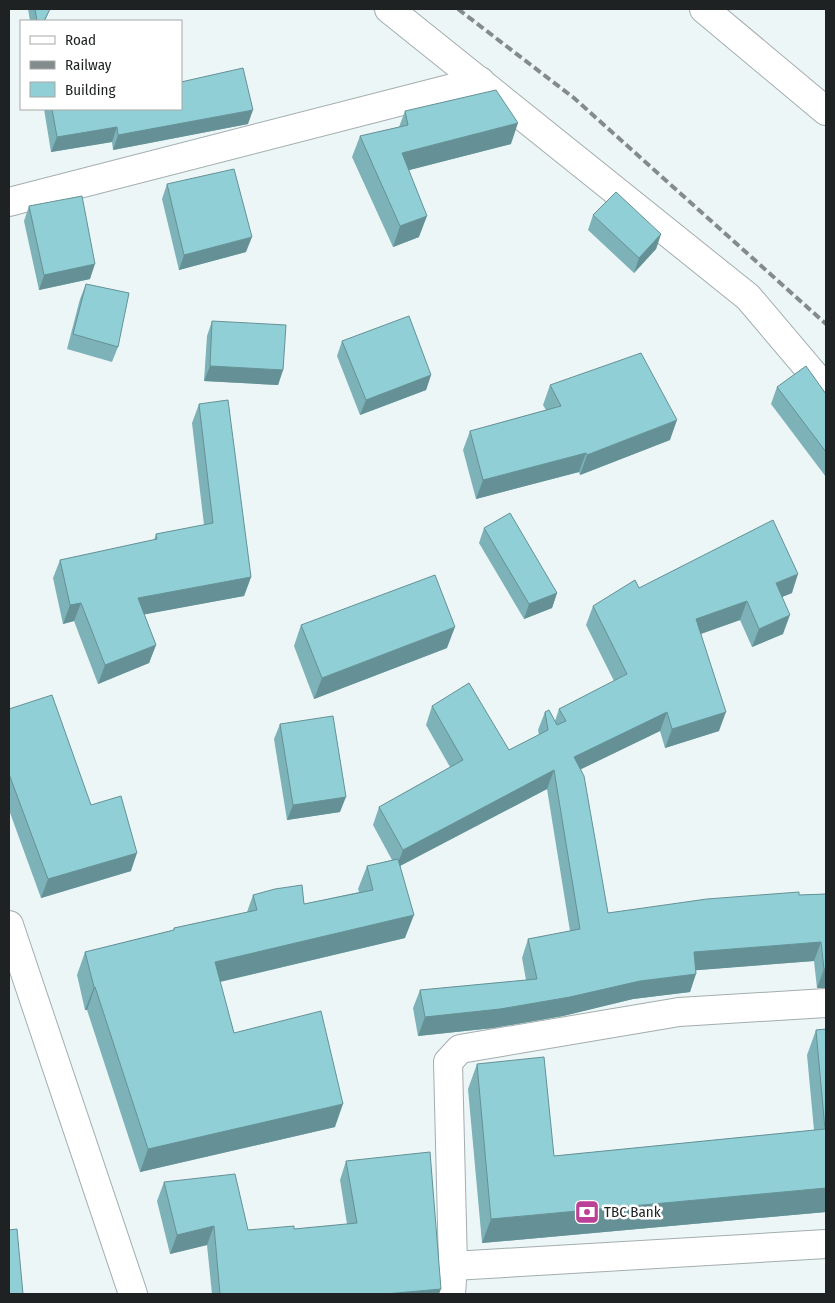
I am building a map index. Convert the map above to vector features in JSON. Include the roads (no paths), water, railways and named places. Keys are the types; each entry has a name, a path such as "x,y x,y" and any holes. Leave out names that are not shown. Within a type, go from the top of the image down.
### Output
{"street":[{"path":"389,9 748,298 826,389"},
{"path":"704,9 826,111"},
{"path":"9,202 480,81"},
{"path":"9,925 134,1294"},
{"path":"451,1294 453,1266 448,1062 460,1049 679,1012 826,1003"},
{"path":"453,1266 826,1244"}],"railway":[{"path":"458,9 574,98 826,324"}],"place":[{"name":"TBC Bank","path":"587,1212"}]}
